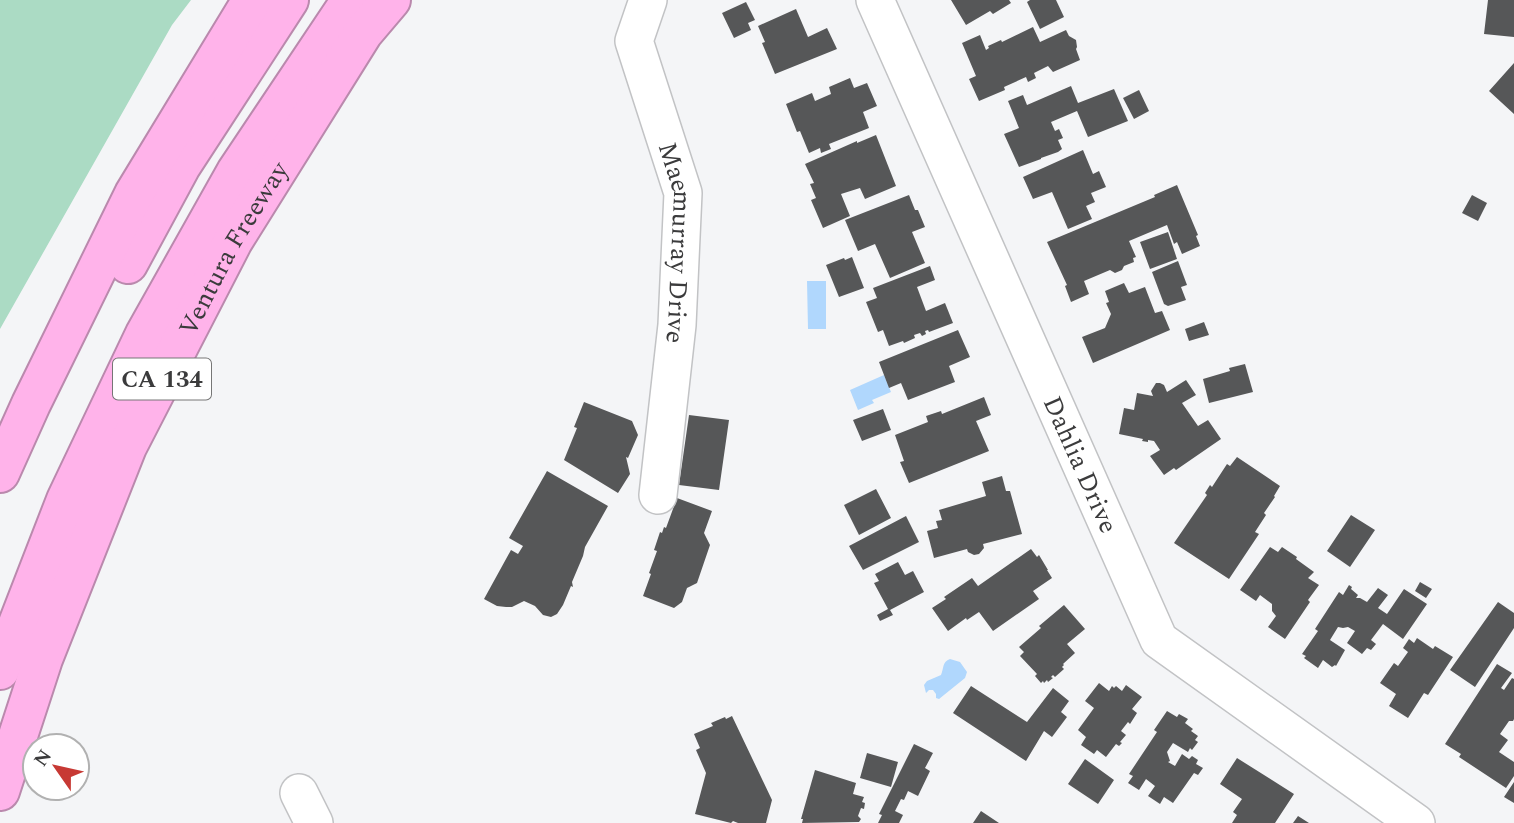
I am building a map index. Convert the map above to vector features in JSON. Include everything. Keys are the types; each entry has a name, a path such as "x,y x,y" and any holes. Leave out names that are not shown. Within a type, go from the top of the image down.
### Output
{"highway":[{"path":"0,473 134,194 252,0"},
{"path":"31,404 70,376 181,166 289,0"},
{"path":"0,670 66,500 145,334 236,172 351,0"},
{"name":"Ventura Freeway","path":"0,790 43,659 127,447 233,241 363,33 391,0"}],"street":[{"name":"Maemurray Drive","path":"648,0 634,41 683,193 677,325 657,495"},
{"name":"Dahlia Drive","path":"875,0 1159,640 1416,823"}],"green space":[{"path":"0,0 191,0 172,25 0,329"}],"water":[{"path":"807,281 826,281 826,329 808,329"},
{"path":"884,375 891,392 858,410 850,390"},
{"path":"950,659 960,662 967,672 965,678 939,699 933,690 926,693 924,685 941,675 944,664"}],"building":[{"path":"951,0 1009,0 1011,3 966,25"},
{"path":"1056,0 1064,17 1040,29 1027,2"},
{"path":"1488,0 1514,0 1514,37 1484,34"},
{"path":"746,2 755,20 748,23 751,30 734,38 722,13"},
{"path":"796,9 808,37 827,28 837,49 775,74 758,26"},
{"path":"1033,27 1040,42 1066,30 1069,36 1076,40 1080,60 1053,72 1048,66 1034,73 1036,78 1028,82 1026,77 979,101 969,79 976,76 962,43 980,35 986,50 988,46"},
{"path":"1514,63 1514,114 1489,91"},
{"path":"850,78 854,88 867,83 877,106 863,112 869,128 829,144 831,149 821,153 820,148 809,153 786,104 812,93 815,101 831,94 829,87"},
{"path":"1071,86 1078,103 1114,89 1128,121 1088,137 1077,111 1051,122 1055,131 1059,129 1063,138 1058,140 1062,149 1019,167 1004,134 1019,128 1008,101 1023,95 1027,105"},
{"path":"1139,90 1149,111 1134,119 1123,98"},
{"path":"876,135 896,186 865,199 860,188 841,194 850,216 823,228 811,200 816,198 810,184 814,183 805,164"},
{"path":"1083,150 1093,174 1099,171 1106,187 1091,193 1095,202 1086,206 1092,219 1068,229 1052,192 1033,199 1023,177"},
{"path":"1177,185 1200,246 1182,254 1177,242 1174,244 1167,225 1129,241 1136,257 1133,258 1134,262 1115,273 1110,270 1084,281 1089,294 1071,302 1065,286 1067,285 1047,242 1155,197 1154,195"},
{"path":"909,195 925,227 912,232 925,263 890,278 875,244 858,251 845,220"},
{"path":"1472,195 1487,203 1478,221 1462,213"},
{"path":"1168,232 1177,259 1150,269 1140,242"},
{"path":"852,257 864,288 839,297 826,265"},
{"path":"1178,261 1187,285 1181,287 1186,300 1168,306 1164,304 1152,272"},
{"path":"930,266 935,280 917,287 926,311 945,303 953,323 925,331 926,334 922,336 920,333 914,335 915,338 904,343 903,341 889,346 883,330 878,332 866,302 877,298 873,288"},
{"path":"1124,283 1129,293 1145,287 1155,313 1162,311 1170,330 1093,363 1082,337 1105,328 1111,314 1105,291"},
{"path":"1204,322 1209,335 1189,341 1185,329"},
{"path":"958,330 970,357 949,366 955,382 908,400 901,383 889,388 879,362"},
{"path":"1245,364 1253,392 1209,403 1203,379"},
{"path":"1186,380 1196,395 1182,403 1198,426 1208,420 1221,439 1176,470 1174,468 1164,475 1150,456 1160,450 1154,441 1142,441 1143,439 1119,434 1124,408 1134,410 1137,393 1153,396 1151,391 1156,383 1164,385 1167,392"},
{"path":"984,397 991,415 976,421 989,451 909,483 900,462 904,461 895,435 928,422 926,416 941,411 942,414"},
{"path":"584,402 632,421 638,435 628,458 626,457 630,474 618,493 564,460"},
{"path":"883,409 891,430 862,441 853,420"},
{"path":"689,415 729,420 719,490 679,485"},
{"path":"1237,457 1280,486 1255,532 1259,534 1229,579 1174,543 1207,495 1205,493 1210,485 1212,487 1227,464 1230,466"},
{"path":"547,471 608,506 585,547 572,582 573,587 571,586 557,614 551,617 543,615 535,606 524,601 506,607 497,606 484,599 511,550 518,554 523,546 509,538"},
{"path":"1002,476 1006,491 1010,491 1022,534 983,544 984,548 979,554 974,555 967,549 934,558 927,531 938,528 936,521 942,520 939,510 986,496 982,482"},
{"path":"876,489 891,518 859,535 844,505"},
{"path":"677,498 712,511 704,533 710,545 697,583 687,588 682,602 674,608 643,596 660,532 666,528"},
{"path":"1351,515 1375,530 1350,567 1327,551"},
{"path":"906,516 919,542 863,570 849,546"},
{"path":"1270,547 1278,552 1282,547 1297,557 1296,559 1314,572 1308,578 1319,585 1285,639 1268,627 1276,616 1272,611 1272,604 1260,595 1256,601 1240,590"},
{"path":"1031,549 1037,557 1039,555 1052,578 1033,591 1039,599 993,631 979,612 948,631 932,608 972,578 978,586"},
{"path":"898,562 905,575 913,571 924,592 890,610 893,615 880,621 877,615 888,609 874,583 879,581 875,574"},
{"path":"1420,582 1432,589 1426,598 1415,591"},
{"path":"1349,585 1358,595 1356,598 1367,602 1378,588 1388,595 1378,608 1387,614 1404,589 1427,604 1403,639 1383,624 1371,640 1376,644 1362,654 1347,643 1355,631 1348,627 1338,627 1330,640 1345,650 1336,666 1332,667 1323,660 1318,668 1302,654 1339,592 1343,595"},
{"path":"1498,602 1514,613 1514,628 1475,687 1450,670"},
{"path":"1064,605 1085,629 1067,644 1075,653 1063,664 1064,669 1055,677 1053,675 1048,682 1047,680 1041,683 1035,676 1037,674 1020,656 1024,652 1019,647"},
{"path":"1417,638 1433,649 1435,646 1453,657 1428,695 1424,693 1408,718 1389,706 1396,694 1380,683 1394,663 1398,666 1408,652 1403,648 1409,639 1414,643"},
{"path":"1497,664 1512,673 1501,688 1504,690 1512,678 1514,679 1514,719 1509,721 1500,734 1508,740 1499,752 1514,762 1514,776 1506,788 1459,757 1461,754 1445,744"},
{"path":"1099,683 1109,691 1112,686 1116,686 1122,691 1126,685 1142,697 1132,709 1137,713 1121,731 1126,735 1120,742 1122,743 1119,746 1116,744 1106,757 1097,750 1094,754 1081,745 1086,737 1078,730 1094,708 1085,701"},
{"path":"971,686 1027,722 1053,688 1069,701 1061,712 1067,717 1052,737 1044,731 1026,761 953,713"},
{"path":"1167,711 1188,719 1185,723 1198,736 1195,740 1198,742 1188,752 1173,743 1167,752 1168,762 1175,766 1182,754 1189,759 1192,756 1198,760 1196,764 1203,768 1198,775 1194,773 1173,803 1164,797 1160,804 1148,796 1155,786 1146,779 1139,790 1128,783 1133,776 1129,774 1157,732 1154,730"},
{"path":"732,716 772,800 766,823 731,823 695,814 706,773 696,750 700,748 694,734 713,726 711,723"},
{"path":"914,744 933,753 925,768 930,771 918,796 908,791 904,800 901,799 895,811 903,815 899,823 878,823 882,815 879,814"},
{"path":"867,753 898,762 891,787 860,778"},
{"path":"1237,758 1294,794 1275,823 1232,823 1237,815 1233,812 1242,799 1220,784"},
{"path":"1085,759 1114,780 1098,804 1068,784"},
{"path":"815,770 856,783 853,794 864,797 862,802 865,803 858,816 861,819 859,822 802,823"},
{"path":"1514,782 1514,803 1504,797"},
{"path":"981,811 999,823 973,823"},
{"path":"1298,816 1309,823 1293,823"}]}
